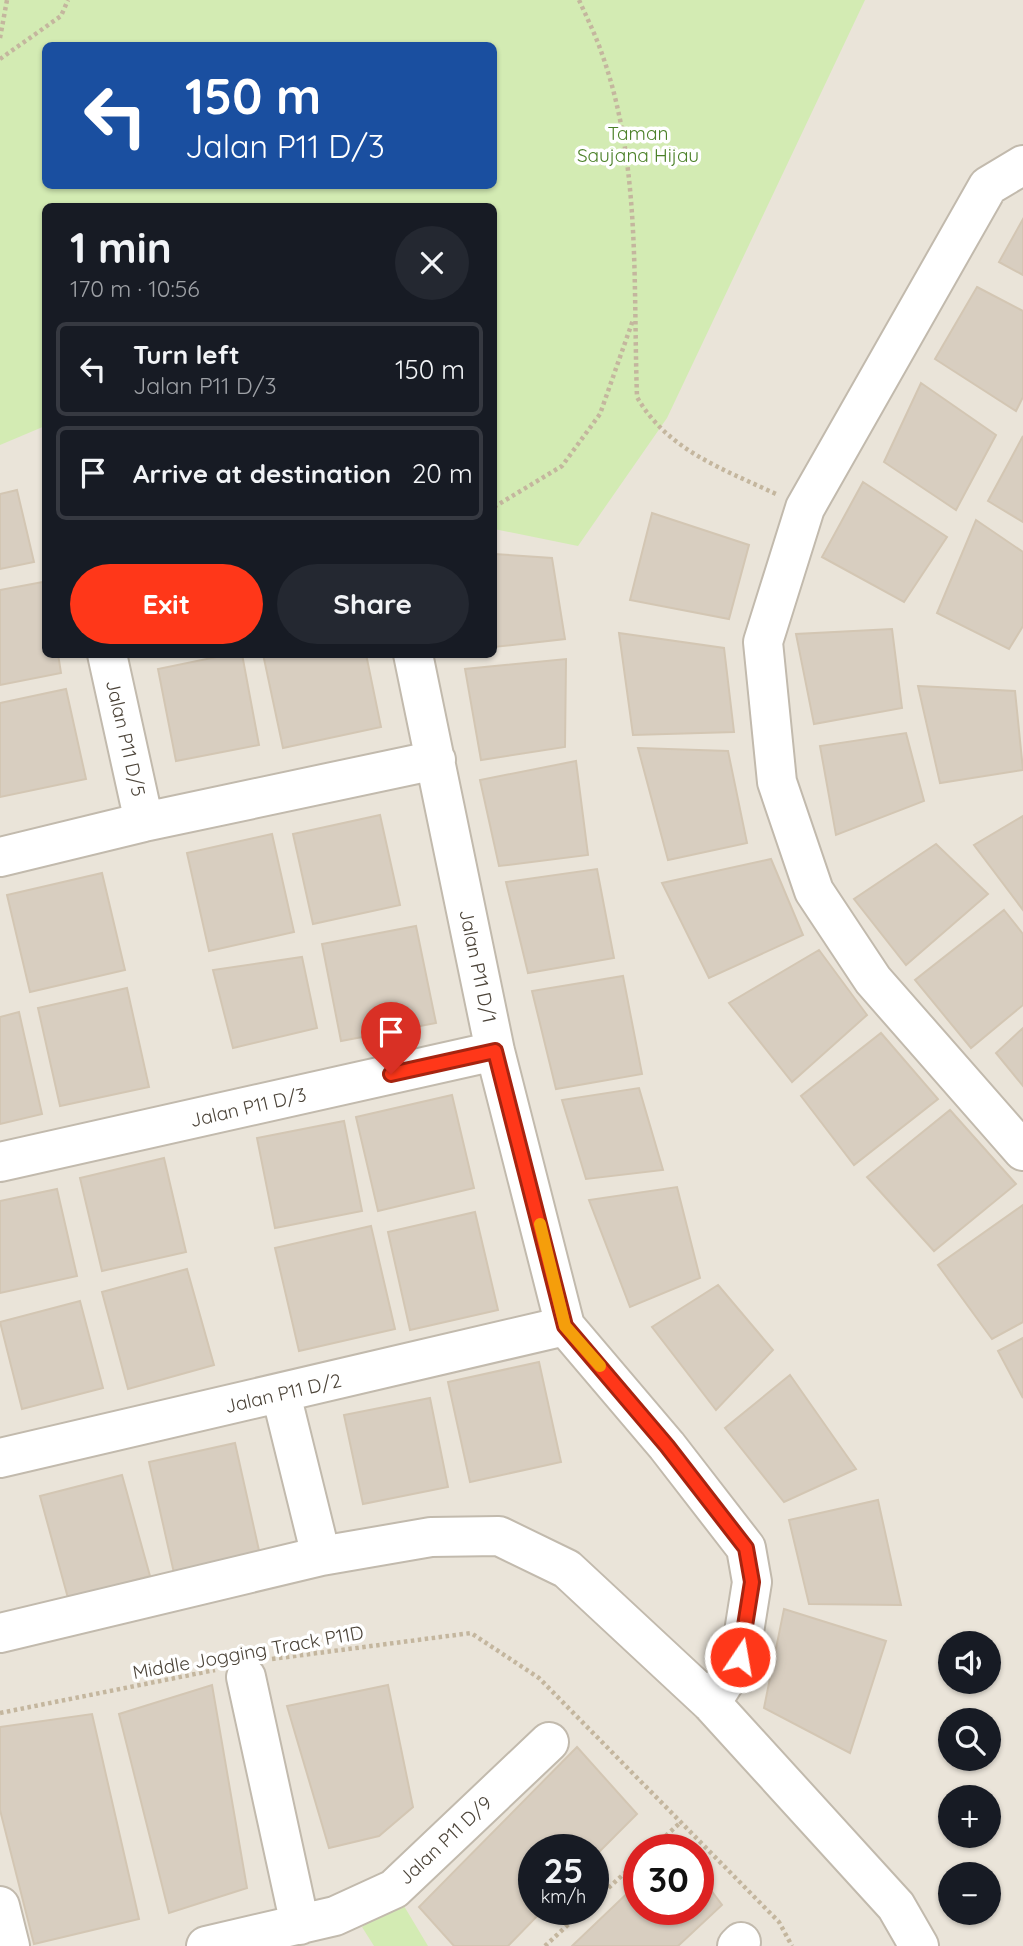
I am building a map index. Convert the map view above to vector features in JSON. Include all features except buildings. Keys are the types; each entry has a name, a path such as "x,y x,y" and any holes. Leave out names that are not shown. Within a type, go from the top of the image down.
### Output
{"street":[{"path":"1023,165 988,186 805,508 764,642 777,782 793,836 814,891 873,980 1023,1151"},
{"name":"Jalan P11 D/5","path":"108,658 144,822"},
{"name":"Jalan P11 D/1","path":"414,658 495,1051 565,1326 667,1446 746,1548 752,1582 740,1657 711,1703"},
{"path":"0,858 144,822 436,760"},
{"name":"Jalan P11 D/3","path":"0,1162 495,1051"},
{"name":"Jalan P11 D/2","path":"0,1458 565,1326"},
{"path":"281,1394 321,1556"},
{"path":"0,1633 321,1556 431,1537 499,1536 567,1569 711,1703 896,1906 919,1946"},
{"path":"245,1669 300,1925"},
{"name":"Jalan P11 D/9","path":"206,1946 335,1916 394,1888 548,1742"},
{"path":"0,1906 10,1946"}],"path":[{"path":"0,38 7,0"},
{"path":"0,59 61,16 68,0"},
{"path":"579,0 603,55 622,134 634,227 637,397 650,419 688,453 805,508"},
{"path":"497,505 562,466 600,414 634,315"},
{"name":"Middle Jogging Track P11D","path":"0,1713 245,1669 471,1633 539,1678 779,1922 792,1946"},
{"path":"668,1834 681,1822"},
{"path":"609,1887 623,1875"},
{"path":"545,1946 568,1925"}],"shaded area":[{"path":"0,0 1023,0 1023,1946 0,1946"}],"green space":[{"name":"Taman Saujana Hijau","path":"0,0 865,0 667,418 578,546 497,530 497,203 42,203 42,427 0,445"},
{"path":"401,1901 428,1946 374,1946 362,1927"}],"slow traffic":[{"path":"540,1224 565,1326 600,1366"}],"route":[{"path":"391,1074 495,1051 565,1326 667,1446 746,1548 752,1582 749,1616 740,1657"}]}
